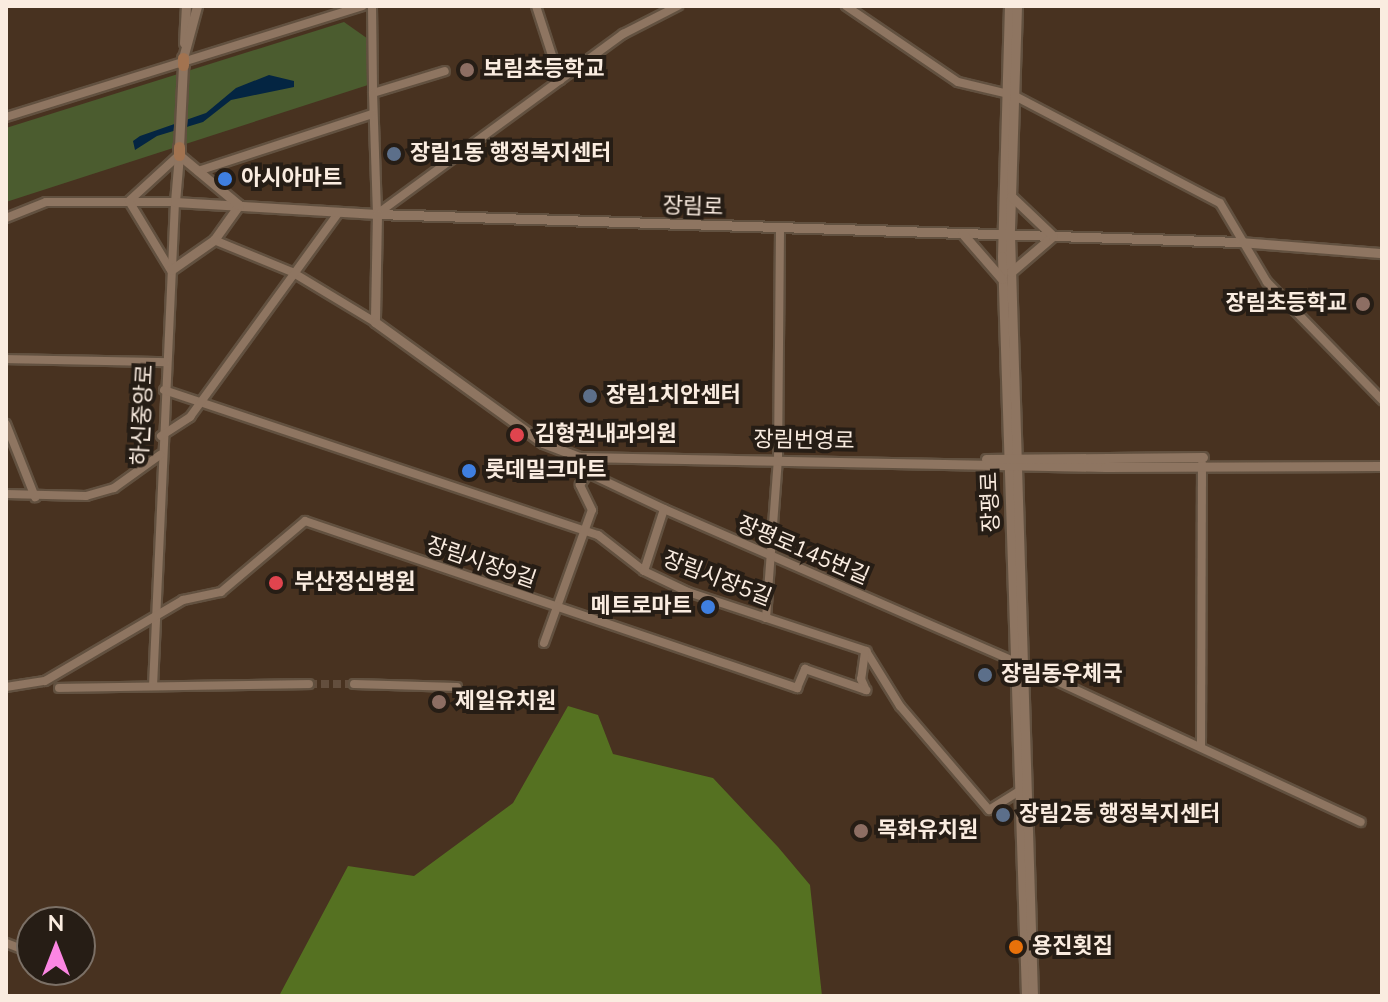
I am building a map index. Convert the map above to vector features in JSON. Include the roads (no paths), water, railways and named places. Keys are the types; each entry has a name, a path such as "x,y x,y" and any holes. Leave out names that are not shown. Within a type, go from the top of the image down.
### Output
{"street":[{"path":"183,62 186,6"},
{"path":"183,62 197,6"},
{"path":"6,117 362,6"},
{"path":"372,6 372,114 377,214 375,322"},
{"path":"536,6 560,80"},
{"path":"377,214 623,34 678,6"},
{"path":"846,6 958,82 1009,94 1220,203 1267,282 1382,400"},
{"name":"장평로","path":"1009,6 1011,196 1006,235 1011,272 1012,461"},
{"name":"장평로","path":"1017,6 1009,94 1003,280 1029,963 1033,996"},
{"name":"하신중앙로","path":"153,686 160,455 183,62"},
{"path":"373,93 445,71"},
{"path":"198,171 372,114"},
{"path":"179,151 198,171 239,205 214,240 171,270 129,201 179,151"},
{"path":"1011,196 1053,236 1011,272"},
{"name":"장림로","path":"6,218 46,202 175,202 377,214 1241,242 1382,253"},
{"path":"161,436 190,417 292,272 339,212"},
{"path":"766,618 773,558 778,459 780,227"},
{"path":"962,233 1003,280"},
{"path":"214,240 292,272 375,322"},
{"name":"장림번영로","path":"375,322 543,443 580,457 1012,461"},
{"path":"6,359 166,362"},
{"name":"장림시장5길","path":"164,390 598,535 644,571 688,592 866,651"},
{"path":"6,424 35,497"},
{"path":"6,494 86,496 114,488 160,455"},
{"path":"544,643 592,510 580,485 588,473 580,457"},
{"path":"1201,747 1202,460"},
{"path":"1012,461 1382,463"},
{"name":"장평로145번길","path":"588,473 773,558 1020,664 1361,822"},
{"path":"644,571 664,509"},
{"name":"장림시장9길","path":"155,616 183,600 221,592 305,521 797,688 805,669 866,690 861,679 866,651"},
{"path":"6,687 45,681 155,616"},
{"path":"866,651 900,706 989,810 1024,791"},
{"path":"59,688 309,684"},
{"path":"354,684 457,687"},
{"name":"장평로","path":"1026,996 1029,963"}],"water":[{"path":"269,75 294,81 294,87 231,100 203,122 157,136 135,150 133,141 140,136 206,113 236,88"}],"tunnel":[{"path":"309,684 354,684"}],"place":[{"name":"보림초등학교","path":"467,70"},
{"name":"장림1동 행정복지센터","path":"394,154"},
{"name":"아시아마트","path":"225,179"},
{"name":"장림초등학교","path":"1363,304"},
{"name":"장림1치안센터","path":"590,396"},
{"name":"김형권내과의원","path":"517,435"},
{"name":"롯데밀크마트","path":"469,471"},
{"name":"부산정신병원","path":"276,583"},
{"name":"메트로마트","path":"708,607"},
{"name":"장림동우체국","path":"985,675"},
{"name":"제일유치원","path":"439,702"},
{"name":"장림2동 행정복지센터","path":"1003,815"},
{"name":"목화유치원","path":"861,831"},
{"name":"용진횟집","path":"1016,947"}]}
